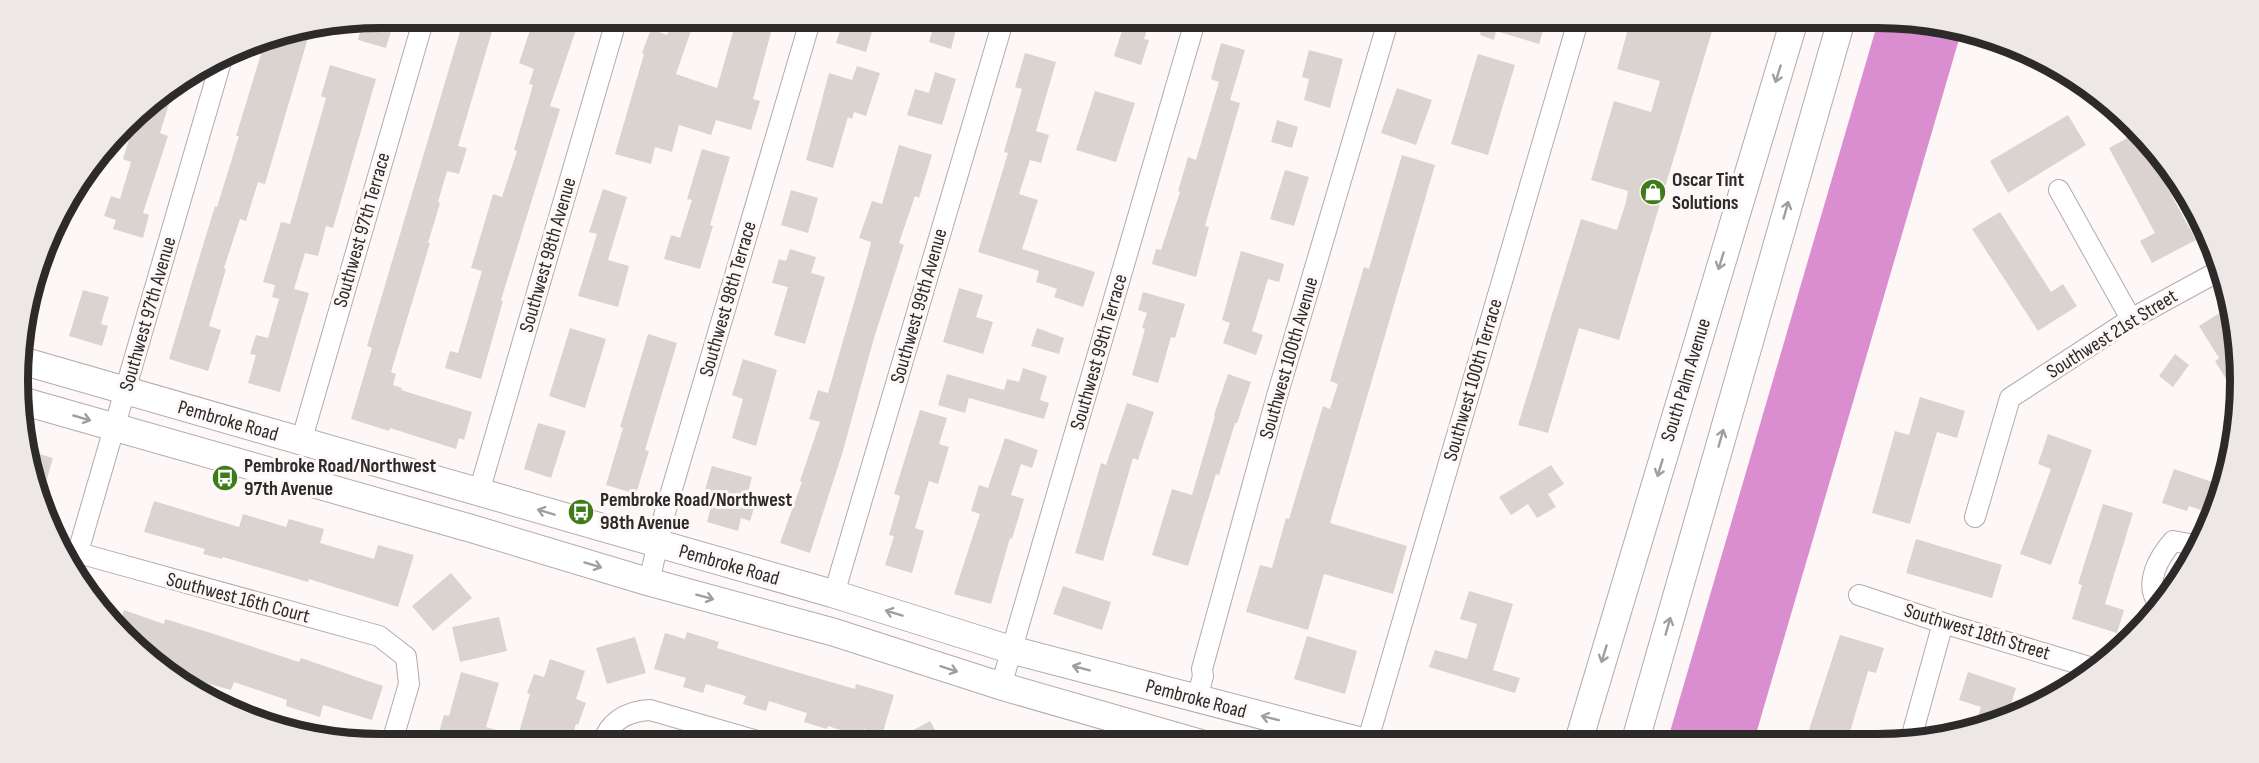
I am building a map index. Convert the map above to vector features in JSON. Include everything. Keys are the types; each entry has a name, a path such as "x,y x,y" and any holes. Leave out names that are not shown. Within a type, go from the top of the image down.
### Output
{"main road":[{"name":"South Palm Avenue","path":"1580,734 1792,28"},
{"path":"1637,734 1839,28"},
{"name":"Pembroke Road","path":"29,363 834,594 1012,650 1333,734"},
{"name":"Pembroke Road","path":"29,403 473,529 649,582 833,632 1001,686 1168,734"}],"street":[{"name":"Southwest 97th Terrace","path":"301,441 421,28"},
{"name":"Southwest 98th Avenue","path":"479,492 614,28"},
{"name":"Southwest 98th Terrace","path":"649,582 664,516 808,28"},
{"name":"Southwest 99th Avenue","path":"834,594 1001,28"},
{"name":"Southwest 99th Terrace","path":"1001,686 1193,28"},
{"name":"Southwest 100th Avenue","path":"1197,699 1203,676 1202,669 1277,396 1386,28"},
{"name":"Southwest 100th Terrace","path":"1371,734 1576,28"},
{"name":"Southwest 97th Avenue","path":"73,552 126,392 219,68"},
{"path":"2060,190 2131,319"},
{"name":"Southwest 21st Street","path":"1975,517 2010,398 2131,319 2214,274"},
{"path":"2155,599 2153,575 2161,554 2173,541 2191,544"},
{"name":"Southwest 16th Court","path":"76,558 379,636 406,657 409,684 394,734"},
{"name":"Southwest 18th Street","path":"1859,595 2086,666"},
{"path":"1913,732 1943,623"},
{"path":"605,734 625,716 635,711 650,710 733,734"}],"shaded area":[{"path":"1876,28 1901,29 1959,38 1756,734 1669,734"}],"building":[{"path":"392,28 386,48 358,40 361,29"},
{"path":"461,28 493,28 458,146 467,148 459,174 447,171 428,243 430,243 391,372 396,374 393,385 402,388 401,390 472,412 464,440 459,438 456,449 390,428 389,431 351,419 372,348 367,346"},
{"path":"531,28 577,28 550,106 560,109 501,300 503,301 481,379 445,368 450,351 458,353 482,271 471,268 493,194 502,197 517,151 514,150 533,85 529,84 534,69 519,63"},
{"path":"670,28 691,31 676,74 717,88 734,28 772,28 753,99 760,101 751,130 716,120 711,135 679,125 672,152 655,147 651,164 615,154 644,54 642,53 651,29 667,35"},
{"path":"841,28 873,28 866,52 836,43"},
{"path":"933,28 956,28 951,49 929,42"},
{"path":"1123,28 1148,28 1144,39 1149,40 1141,65 1114,56"},
{"path":"1474,28 1544,28 1539,44 1496,31 1494,40 1480,35 1481,30"},
{"path":"1628,28 1713,28 1619,340 1579,328 1548,433 1518,425 1581,219 1617,230 1626,202 1628,191 1591,180 1614,101 1651,112 1660,81 1617,69"},
{"path":"308,38 265,184 258,182 246,221 240,219 224,268 226,269 209,326 221,330 208,371 169,359 215,206 217,207 239,136 236,136 263,49"},
{"path":"1221,43 1245,50 1230,100 1240,103 1205,226 1209,227 1196,277 1152,264 1156,249 1161,250 1180,192 1178,191 1188,157 1196,160 1219,82 1211,79"},
{"path":"1309,50 1343,59 1330,108 1304,100 1309,79 1302,77"},
{"path":"1025,53 1056,62 1036,131 1049,135 1041,163 1030,160 1019,194 1038,200 1022,249 1095,272 1083,307 1054,297 1057,289 1036,282 1039,271 978,252 1008,153 1004,152 1022,89 1015,87"},
{"path":"1478,54 1515,65 1488,155 1451,144"},
{"path":"330,65 376,79 333,228 326,226 318,256 305,253 294,289 309,293 280,392 248,383 256,355 250,354 256,335 268,338 279,299 272,297 275,285 263,282 281,222 290,224 326,98 321,96"},
{"path":"857,66 880,73 866,116 854,112 852,119 848,117 833,168 806,160 829,73 852,80"},
{"path":"935,72 956,79 942,125 907,115 915,89 929,93"},
{"path":"1397,88 1432,100 1416,145 1381,133"},
{"path":"1095,91 1135,103 1116,162 1076,150"},
{"path":"171,98 160,133 168,136 143,213 149,215 143,238 113,229 116,220 104,216 111,196 120,199 131,162 123,159 131,133"},
{"path":"2068,115 2086,145 2008,193 1990,161"},
{"path":"1277,120 1298,127 1292,148 1271,142"},
{"path":"2131,136 2152,160 2196,240 2152,263 2140,241 2155,233 2109,148"},
{"path":"899,145 932,155 919,198 915,196 899,243 904,245 810,553 780,543 820,422 809,419 818,390 828,393 870,247 871,242 859,238 872,201 882,204"},
{"path":"702,149 730,157 700,269 664,259 671,235 680,238 692,200 687,199"},
{"path":"1402,155 1435,165 1330,523 1407,546 1393,594 1324,574 1308,630 1246,612 1260,565 1272,568 1323,406 1330,409 1338,384 1330,381 1364,267 1369,269"},
{"path":"1285,170 1309,177 1294,226 1270,219"},
{"path":"603,189 627,197 608,260 629,266 618,307 578,296 597,234 589,232"},
{"path":"791,190 818,198 808,233 781,225"},
{"path":"2000,212 2051,292 2063,284 2077,306 2038,331 1972,229"},
{"path":"790,249 816,257 811,273 825,277 805,344 774,335 788,287 772,283 779,259 786,261"},
{"path":"1241,251 1284,264 1279,282 1268,279 1252,331 1263,335 1256,355 1223,343 1230,323 1222,320"},
{"path":"959,288 983,295 976,317 993,322 983,354 943,342"},
{"path":"83,290 109,297 101,324 108,326 102,346 69,336"},
{"path":"1143,292 1185,304 1175,338 1171,337 1158,383 1132,375 1145,329 1142,328 1147,313 1138,310"},
{"path":"2223,311 2230,358 2230,385 2215,361 2219,358 2199,326"},
{"path":"570,328 606,339 585,408 549,396"},
{"path":"1037,328 1064,338 1059,354 1031,346"},
{"path":"648,334 677,343 645,450 649,451 636,494 606,485 623,428 620,427"},
{"path":"2175,354 2189,365 2173,387 2159,376"},
{"path":"743,359 777,370 756,446 732,438 743,399 732,395"},
{"path":"1023,368 1047,376 1040,400 1049,403 1044,419 969,398 965,413 938,405 947,374 1004,390 1007,379 1019,382"},
{"path":"1228,374 1251,382 1219,475 1216,474 1188,566 1152,555 1172,489 1192,495"},
{"path":"1920,397 1965,411 1957,438 1937,432 1910,524 1872,513 1895,431 1909,435"},
{"path":"1127,403 1154,412 1138,460 1133,458 1103,561 1075,553 1101,463 1106,465"},
{"path":"920,410 947,418 939,444 949,447 938,484 929,481 915,528 924,531 912,573 885,565 894,536 889,535 900,496 894,494"},
{"path":"538,423 566,431 551,478 524,469"},
{"path":"2048,434 2092,450 2051,565 2020,554 2051,469 2038,464"},
{"path":"1005,438 1038,450 1032,468 1021,464 1011,495 1024,499 991,604 954,594 980,514 971,511 979,485 988,488"},
{"path":"36,453 53,458 45,487"},
{"path":"1551,465 1564,484 1548,494 1556,507 1537,518 1528,504 1511,515 1499,497"},
{"path":"712,466 752,477 747,496 757,498 750,521 741,518 738,531 707,522 714,496 704,493"},
{"path":"2174,469 2215,483 2206,512 2189,506 2187,511 2162,503"},
{"path":"154,501 239,527 243,514 286,527 289,519 324,529 320,543 374,559 378,545 414,555 398,607 309,579 308,582 223,557 222,559 203,554 205,549 144,532"},
{"path":"2103,504 2133,513 2105,604 2124,610 2117,633 2072,619 2082,585 2078,584"},
{"path":"1916,539 2002,565 1992,598 1906,573"},
{"path":"451,573 472,598 433,631 412,606"},
{"path":"1063,586 1111,602 1102,630 1053,614"},
{"path":"1469,591 1513,604 1493,670 1520,678 1515,693 1429,667 1435,650 1467,659 1477,624 1460,619"},
{"path":"124,610 164,624 165,619 299,662 301,658 383,686 372,720 323,705 320,717 286,706 287,700 234,682 231,690 191,679 149,647 121,619"},
{"path":"499,617 507,651 460,662 452,627"},
{"path":"687,632 719,642 717,648 779,667 855,689 856,684 894,695 882,734 864,729 863,734 853,734 828,726 827,729 804,722 807,713 769,701 766,711 743,704 746,696 706,684 703,693 683,687 686,678 654,669 665,633 685,639"},
{"path":"1840,635 1884,648 1876,673 1868,671 1849,734 1808,734"},
{"path":"1307,636 1357,651 1345,694 1294,679"},
{"path":"635,637 646,673 607,684 596,648"},
{"path":"550,659 585,671 576,699 586,703 573,734 519,734 530,694 527,693 534,674 544,677"},
{"path":"461,672 499,683 486,727 511,734 438,734 444,715 449,716"},
{"path":"1968,672 2016,688 2009,709 1976,720 1981,707 1959,700"},
{"path":"930,721 937,734 906,734"}],"place":[{"name":"Oscar Tint Solutions","path":"1653,192"},
{"name":"Pembroke Road/Northwest 97th Avenue","path":"225,478"},
{"name":"Pembroke Road/Northwest 98th Avenue","path":"581,512"}]}
